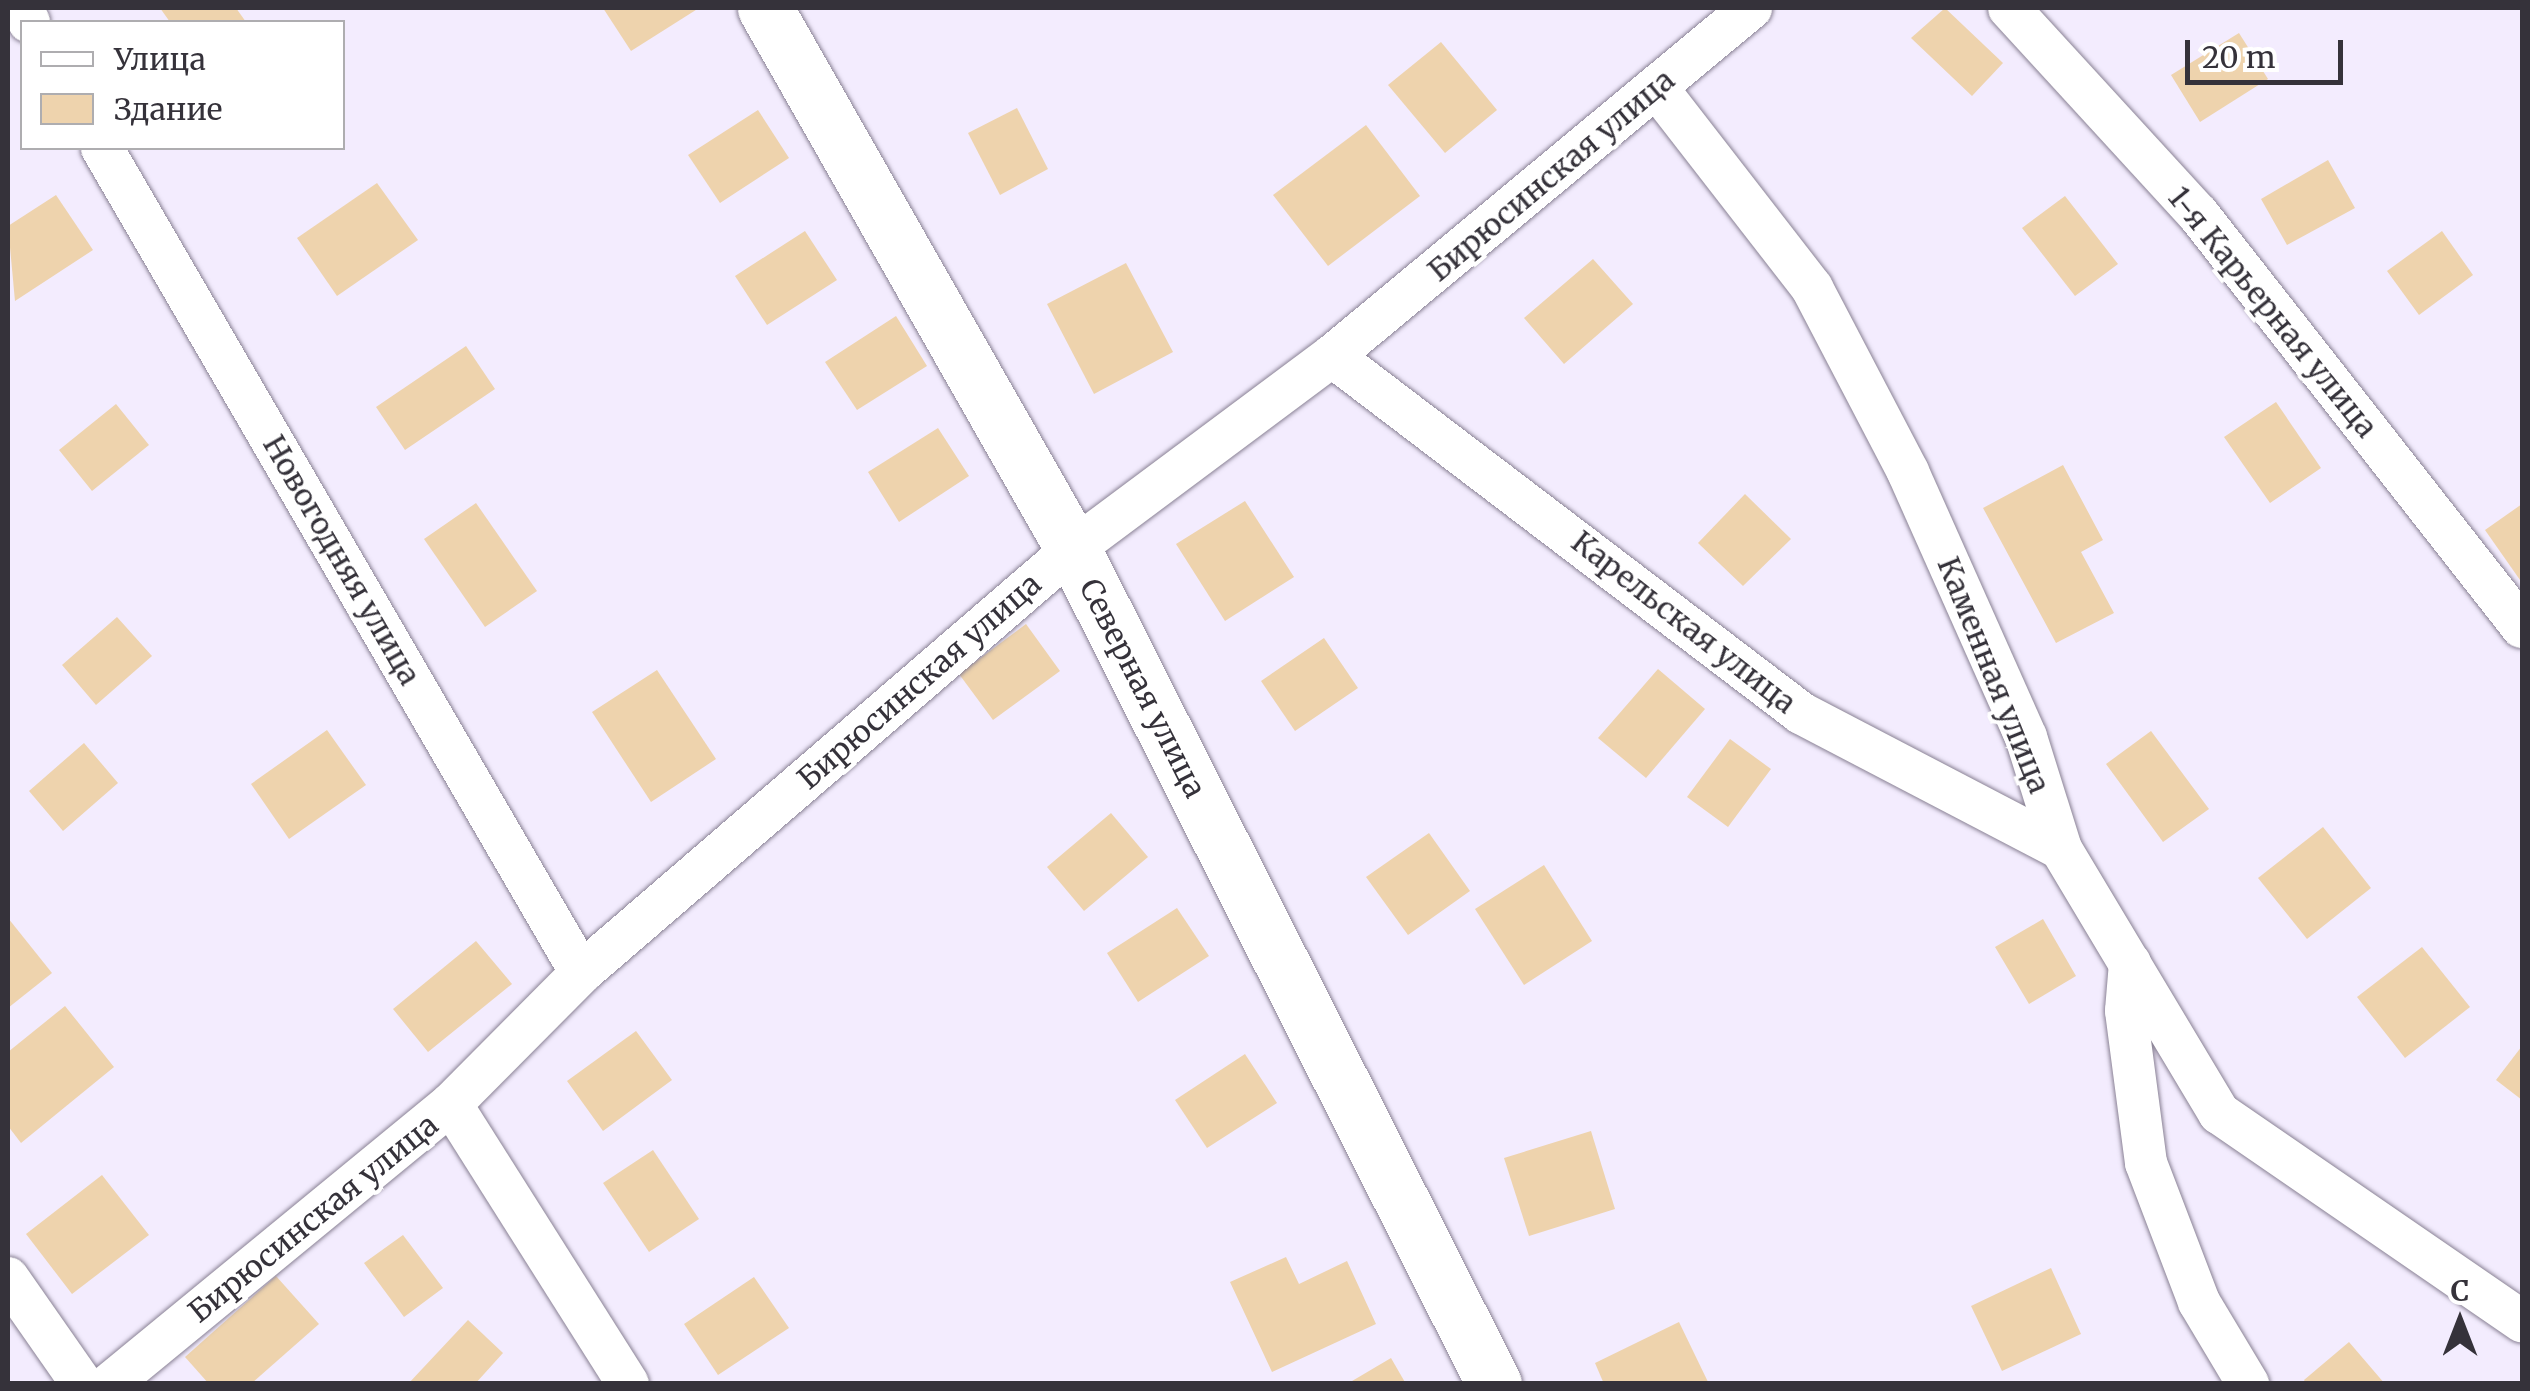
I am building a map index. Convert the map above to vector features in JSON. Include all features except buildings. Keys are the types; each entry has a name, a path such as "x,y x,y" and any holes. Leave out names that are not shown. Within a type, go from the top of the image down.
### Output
{"main road":[{"name":"Северная улица","path":"764,8 1073,549 1494,1384"}],"street":[{"name":"Бирюсинская улица","path":"110,1384 452,1104 582,973 1073,549 1332,356 1751,8"},
{"name":"1-я Карьерная улица","path":"2009,8 2198,214 2522,628"},
{"name":"Каменная улица","path":"1657,88 1812,288 1908,472 2026,737 2061,849 2219,1113 2522,1321"},
{"name":"Новогодняя улица","path":"103,150 582,973"},
{"name":"Карельская улица","path":"1332,356 1801,714 2061,849"},
{"path":"2130,963 2126,1012 2146,1163 2199,1302 2248,1384"},
{"path":"452,1104 628,1384"},
{"path":"8,1278 82,1384"}]}
